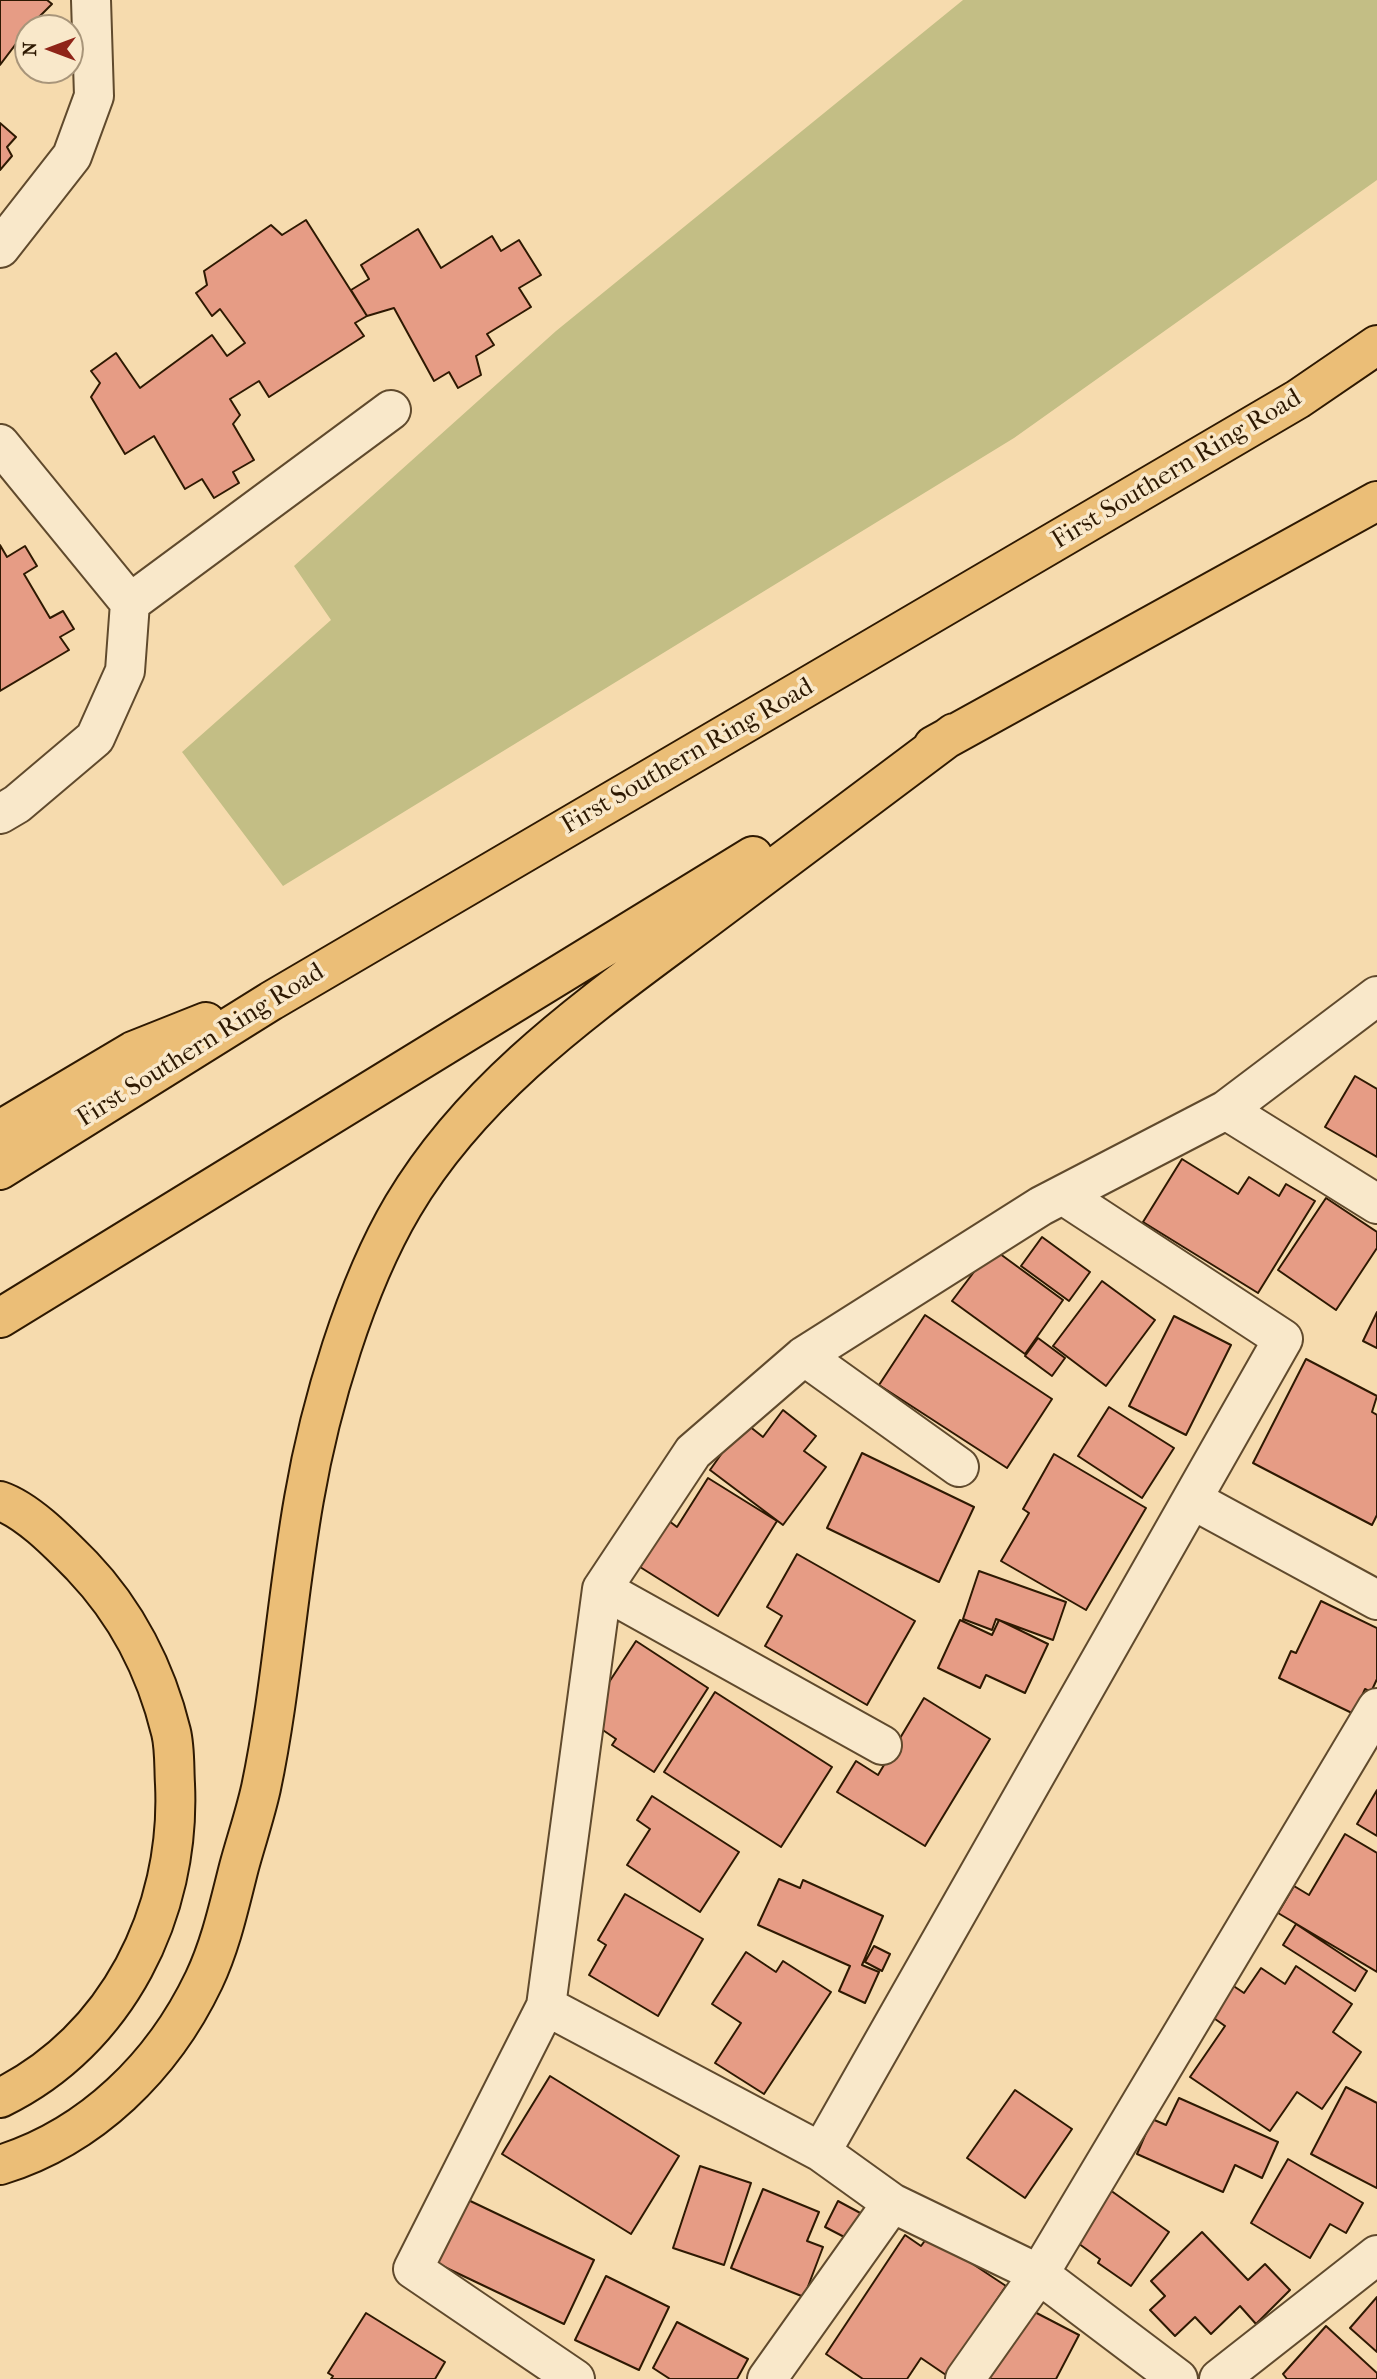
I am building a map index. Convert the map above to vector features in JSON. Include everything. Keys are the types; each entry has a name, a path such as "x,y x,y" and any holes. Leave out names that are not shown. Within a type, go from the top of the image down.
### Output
{"highway":[{"name":"First Southern Ring Road","path":"0,1170 271,1001 1298,399 1377,345"},
{"path":"0,1318 954,733 1377,501"},
{"path":"0,2165 70,2134 106,2108 143,2073 171,2037 204,1979 224,1928 261,1788 304,1496 330,1384 362,1293 402,1208 452,1135 527,1057 620,983 954,733"},
{"path":"0,1130 133,1051 185,1028 271,1001"},
{"path":"0,1501 55,1538 103,1588 146,1656 172,1734 175,1802 172,1850 162,1896 146,1942 125,1983 102,2018 76,2048 33,2082 0,2098"}],"street":[{"path":"0,248 72,156 94,96 91,0"},
{"path":"130,603 391,410"},
{"path":"0,814 17,804 95,738 125,670 130,603 1,444"},
{"path":"575,2379 413,2269 546,2006 602,1589 693,1452 804,1356 1063,1195 1226,1110 1377,996"},
{"path":"1226,1110 1377,1204"},
{"path":"821,2152 1283,1339 1063,1195"},
{"path":"804,1356 959,1467"},
{"path":"1193,1500 1377,1600"},
{"path":"602,1589 882,1745"},
{"path":"965,2379 1039,2274 1377,1708"},
{"path":"546,2006 821,2152 892,2203 1039,2274 1178,2379"},
{"path":"767,2379 892,2203"},
{"path":"1219,2379 1377,2255"}],"shaded area":[{"path":"963,0 1377,0 1377,180 1014,438 283,886 182,752 331,620 294,566 556,331"}],"building":[{"path":"0,0 47,0 52,4 42,14 14,14 14,46 0,65"},
{"path":"0,123 16,137 7,147 12,156 0,170"},
{"path":"306,220 367,316 355,323 364,336 269,397 259,381 230,399 240,415 233,424 254,460 233,472 239,483 214,498 202,479 185,489 154,436 125,454 91,397 100,383 91,371 116,353 140,388 212,335 227,356 245,343 220,309 212,316 196,293 207,285 204,271 271,225 282,235"},
{"path":"418,229 441,268 492,236 501,251 519,240 541,275 519,288 531,307 487,334 494,345 476,356 481,375 458,388 449,372 434,381 394,308 367,316 351,290 369,279 361,265"},
{"path":"0,545 7,557 25,546 37,566 24,574 50,618 63,611 74,629 60,637 69,650 0,691"},
{"path":"1355,1076 1377,1089 1377,1157 1325,1127"},
{"path":"1182,1159 1238,1194 1249,1177 1279,1196 1286,1184 1315,1201 1258,1293 1143,1222"},
{"path":"1326,1198 1377,1232 1377,1248 1336,1310 1278,1270"},
{"path":"1042,1237 1090,1272 1069,1301 1021,1266"},
{"path":"992,1248 1063,1300 1025,1354 952,1301"},
{"path":"1102,1281 1155,1320 1106,1386 1053,1346"},
{"path":"1377,1312 1377,1348 1363,1341"},
{"path":"925,1315 1052,1399 1007,1468 879,1385"},
{"path":"1174,1316 1231,1345 1186,1435 1129,1406"},
{"path":"1038,1338 1065,1358 1052,1376 1025,1356"},
{"path":"1306,1359 1377,1396 1372,1412 1377,1415 1377,1515 1372,1525 1253,1463"},
{"path":"1109,1407 1174,1448 1142,1498 1078,1456"},
{"path":"783,1410 816,1436 804,1451 826,1467 783,1525 710,1470 744,1422 763,1437"},
{"path":"862,1453 974,1507 939,1582 827,1528"},
{"path":"1054,1454 1146,1508 1086,1610 1001,1561 1029,1513 1023,1509"},
{"path":"708,1478 777,1521 718,1616 640,1567 669,1521 677,1527"},
{"path":"797,1554 915,1621 867,1705 765,1646 782,1616 767,1607"},
{"path":"979,1571 1066,1602 1053,1640 996,1619 992,1630 963,1619"},
{"path":"1321,1601 1377,1628 1377,1679 1371,1692 1365,1689 1354,1714 1279,1678 1291,1651 1296,1653"},
{"path":"960,1620 992,1635 999,1620 1048,1644 1025,1693 986,1675 980,1688 938,1668"},
{"path":"636,1641 708,1688 654,1772 612,1745 616,1739 594,1724 606,1704 598,1699"},
{"path":"715,1692 832,1767 781,1847 664,1772"},
{"path":"924,1698 990,1739 925,1846 837,1792 856,1761 878,1775"},
{"path":"1377,1790 1377,1836 1357,1824"},
{"path":"652,1796 739,1852 700,1912 627,1865 650,1829 637,1820"},
{"path":"1345,1834 1377,1853 1377,1972 1278,1913 1294,1886 1309,1895"},
{"path":"779,1879 800,1888 803,1880 883,1916 862,1965 879,1972 865,2003 839,1991 850,1966 758,1925"},
{"path":"625,1894 703,1939 658,2016 589,1975 606,1945 598,1940"},
{"path":"1296,1924 1367,1971 1355,1991 1283,1945"},
{"path":"874,1946 890,1954 882,1971 865,1962"},
{"path":"746,1952 776,1972 783,1961 831,1992 764,2094 715,2063 741,2023 712,2004"},
{"path":"1296,1966 1352,2004 1333,2032 1361,2052 1322,2109 1297,2092 1270,2131 1190,2077 1225,2026 1208,2014 1229,1983 1244,1993 1261,1968 1285,1984"},
{"path":"550,2076 679,2156 631,2234 502,2154"},
{"path":"1346,2087 1377,2103 1377,2188 1311,2154"},
{"path":"1015,2090 1072,2129 1025,2198 967,2158"},
{"path":"1179,2098 1278,2142 1262,2178 1235,2165 1223,2192 1137,2154 1152,2119 1166,2125"},
{"path":"1288,2159 1363,2203 1346,2233 1330,2224 1310,2258 1251,2223"},
{"path":"700,2166 751,2183 724,2265 673,2248"},
{"path":"763,2189 819,2212 807,2241 823,2247 804,2297 731,2268"},
{"path":"1110,2190 1169,2232 1131,2286 1098,2263 1100,2259 1075,2241"},
{"path":"464,2198 594,2260 564,2324 434,2262"},
{"path":"838,2201 864,2215 852,2241 825,2227"},
{"path":"1202,2232 1248,2280 1265,2264 1290,2290 1256,2324 1240,2306 1211,2334 1195,2317 1175,2336 1150,2310 1165,2296 1151,2281"},
{"path":"905,2235 921,2246 929,2235 1006,2286 946,2375 921,2358 907,2379 863,2379 826,2354"},
{"path":"606,2276 669,2307 639,2370 575,2340"},
{"path":"1377,2297 1377,2352 1350,2328"},
{"path":"1027,2308 1079,2335 1056,2379 989,2379"},
{"path":"366,2313 445,2362 435,2379 331,2379 333,2376 328,2373"},
{"path":"677,2322 748,2359 737,2379 670,2379 653,2368"},
{"path":"1326,2326 1377,2373 1377,2379 1287,2379 1283,2374"}]}
